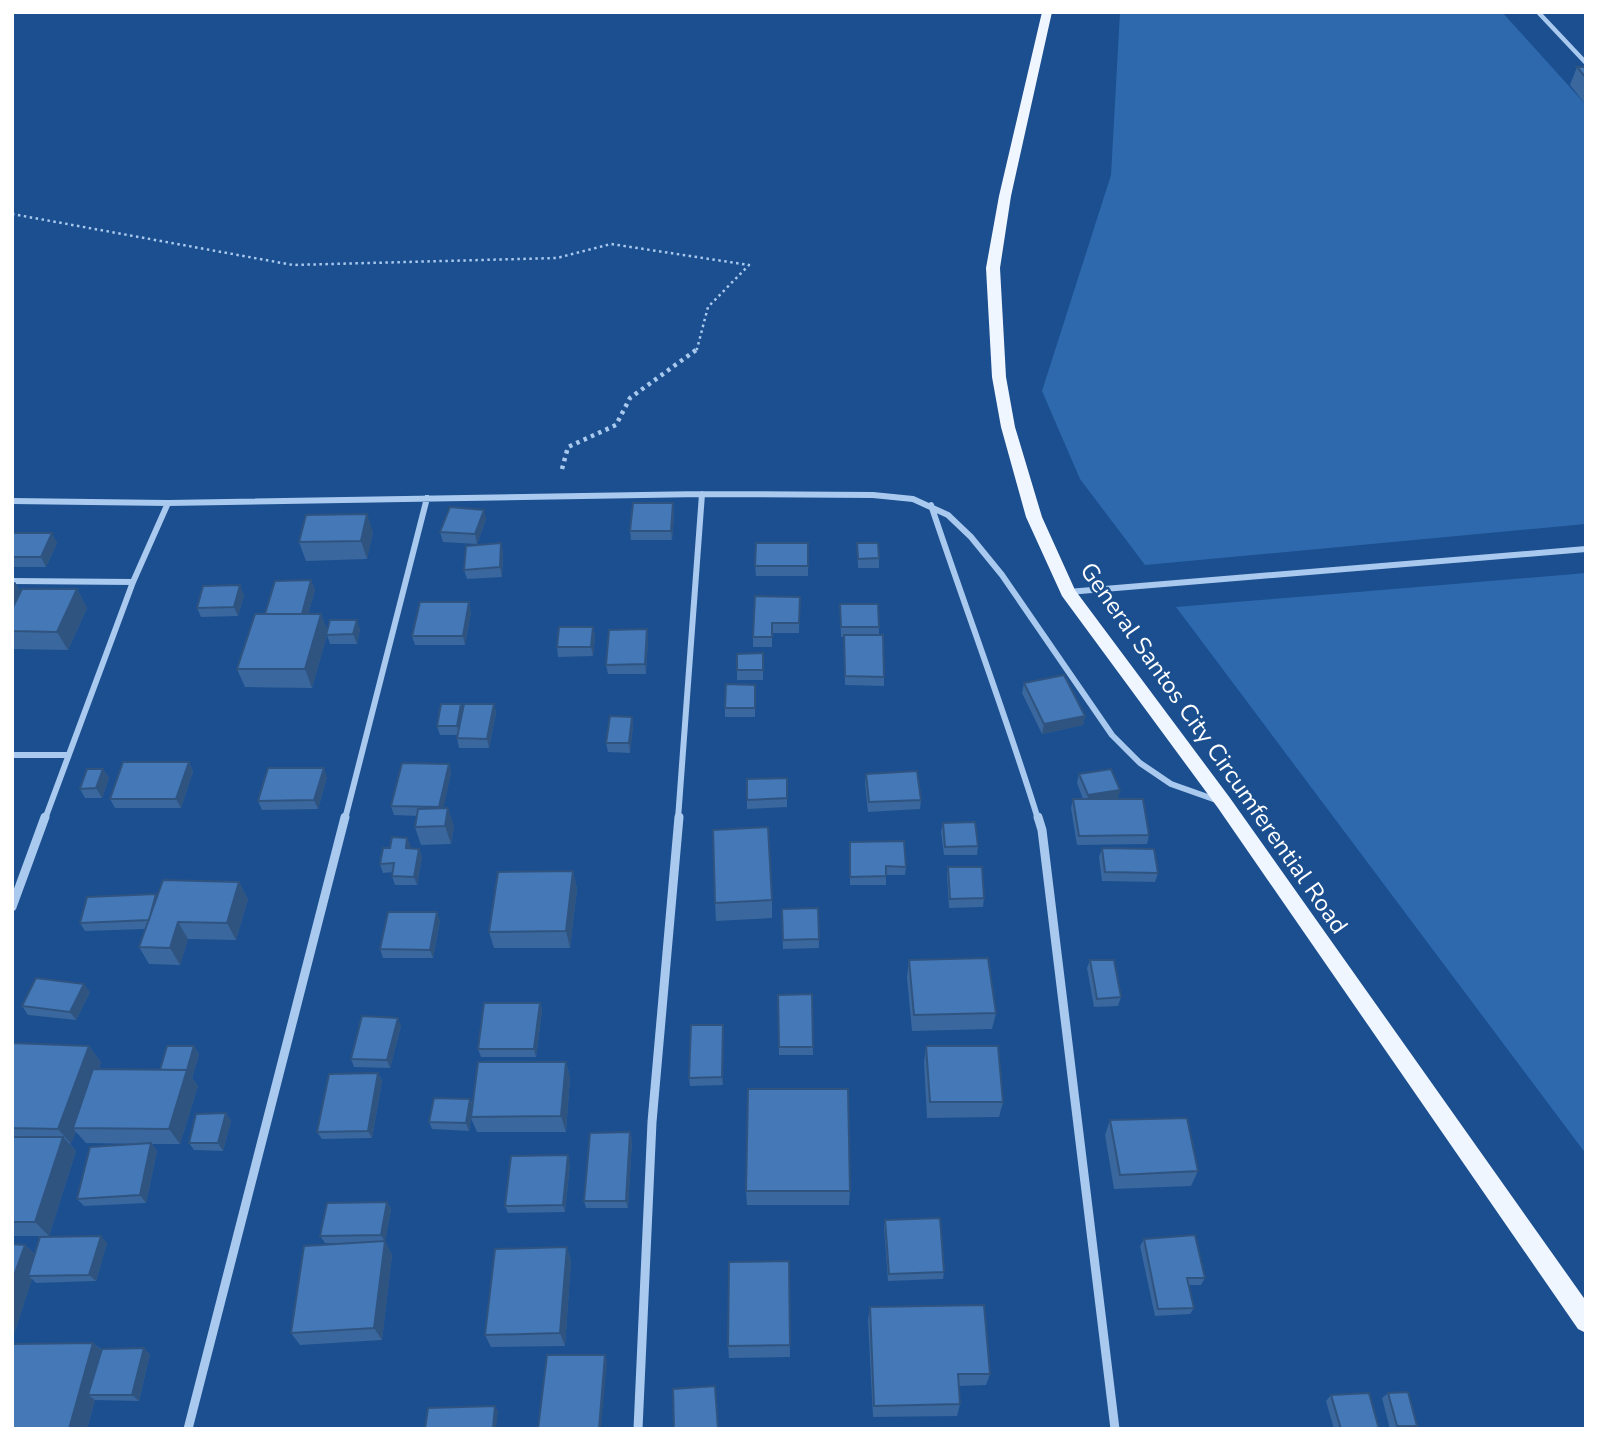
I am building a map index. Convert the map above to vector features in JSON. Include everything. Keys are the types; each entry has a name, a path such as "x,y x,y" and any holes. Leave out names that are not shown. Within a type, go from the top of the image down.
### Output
{"main road":[{"name":"General Santos City Circumferential Road","path":"1047,12 1005,196 993,268 995,328 1007,427 1034,517 1068,592 1224,803 1586,1321"}],"street":[{"path":"1538,12 1586,63"},
{"path":"638,1429 652,1122 681,791 702,494"},
{"path":"12,501 168,503 555,495 892,495 931,505 948,515 971,537 1112,734 1140,763 1171,784 1224,803"},
{"path":"188,1429 427,498"},
{"path":"12,907 133,582 168,503"},
{"path":"931,505 963,601 1000,698 1042,830 1115,1429"},
{"path":"1068,592 1586,549"},
{"path":"12,581 133,582"},
{"path":"12,755 68,755"}],"path":[{"path":"12,214 293,265 557,258 611,244 749,265 708,307 697,349 630,398 616,425 568,447 555,495"}],"shaded area":[{"path":"1120,12 1502,12 1586,105 1586,524 1145,565 1080,479 1042,391 1111,175"},
{"path":"1586,573 1586,1154 1176,607"}],"building":[{"path":"1577,67 1586,67 1586,78"},
{"path":"633,503 673,503 671,531 630,531"},
{"path":"450,507 484,510 475,534 440,532"},
{"path":"367,514 361,541 299,542 306,515"},
{"path":"12,533 52,533 41,557 12,557"},
{"path":"501,543 500,567 464,570 466,546"},
{"path":"756,543 808,543 808,566 755,566"},
{"path":"857,543 878,543 879,558 858,559"},
{"path":"311,580 302,614 265,614 275,581"},
{"path":"240,585 234,607 197,608 203,586"},
{"path":"22,589 77,589 57,632 12,631 12,609"},
{"path":"755,596 800,597 799,623 772,623 772,637 753,637"},
{"path":"420,602 469,602 463,636 412,636"},
{"path":"840,604 878,604 879,627 841,627"},
{"path":"255,614 321,614 305,669 237,669"},
{"path":"330,620 357,620 353,634 326,635"},
{"path":"559,627 593,627 591,647 557,647"},
{"path":"647,629 645,664 606,665 609,630"},
{"path":"844,635 883,635 884,677 845,676"},
{"path":"763,653 763,670 737,670 737,654"},
{"path":"1064,675 1085,716 1044,724 1024,683"},
{"path":"726,684 755,685 755,708 725,708"},
{"path":"441,704 461,704 457,726 437,726"},
{"path":"464,704 494,704 487,739 457,738"},
{"path":"610,716 632,717 629,743 606,743"},
{"path":"123,762 189,762 176,799 110,799"},
{"path":"402,763 449,764 439,807 391,806"},
{"path":"268,768 324,768 314,800 258,801"},
{"path":"87,769 103,769 96,788 80,789"},
{"path":"1111,769 1120,790 1088,795 1079,774"},
{"path":"917,771 921,800 869,802 866,774"},
{"path":"787,778 787,798 747,800 747,779"},
{"path":"1073,799 1143,799 1149,835 1079,836"},
{"path":"448,808 445,826 415,827 418,809"},
{"path":"975,822 978,846 945,847 943,823"},
{"path":"768,827 772,900 715,903 713,830"},
{"path":"392,837 407,838 406,848 419,849 414,877 392,876 394,863 380,864 383,848 390,848"},
{"path":"904,841 906,867 886,866 886,876 850,877 850,842"},
{"path":"1102,848 1154,849 1158,873 1105,872"},
{"path":"948,867 982,867 984,898 950,899"},
{"path":"573,871 566,931 489,932 498,872"},
{"path":"163,880 239,882 227,923 178,922 170,948 139,947"},
{"path":"156,894 149,920 80,923 87,897"},
{"path":"818,908 819,939 783,940 782,909"},
{"path":"388,912 437,912 430,950 380,949"},
{"path":"988,958 996,1013 914,1015 909,960"},
{"path":"1090,960 1114,960 1121,997 1097,999"},
{"path":"36,978 84,984 70,1012 22,1006"},
{"path":"812,994 813,1047 779,1047 778,995"},
{"path":"484,1003 540,1003 534,1049 478,1049"},
{"path":"362,1016 398,1018 387,1060 351,1059"},
{"path":"691,1025 723,1025 722,1077 689,1078"},
{"path":"12,1043 89,1046 58,1129 12,1128"},
{"path":"167,1046 194,1046 187,1070 160,1070"},
{"path":"926,1046 998,1046 1003,1102 930,1102"},
{"path":"478,1062 566,1062 561,1116 471,1117"},
{"path":"93,1069 187,1070 169,1129 73,1128"},
{"path":"378,1073 368,1131 317,1132 329,1074"},
{"path":"748,1089 848,1089 850,1191 746,1191"},
{"path":"434,1098 470,1099 466,1123 429,1122"},
{"path":"226,1113 218,1143 189,1143 196,1114"},
{"path":"1187,1118 1198,1171 1120,1175 1110,1120"},
{"path":"630,1132 626,1201 584,1201 590,1133"},
{"path":"12,1137 63,1137 35,1222 12,1222"},
{"path":"151,1143 140,1195 77,1199 90,1147"},
{"path":"568,1155 563,1205 505,1206 511,1156"},
{"path":"387,1202 381,1235 320,1236 327,1203"},
{"path":"940,1218 944,1272 889,1274 885,1220"},
{"path":"1195,1235 1205,1278 1187,1278 1194,1308 1158,1309 1144,1239"},
{"path":"101,1236 89,1275 28,1276 40,1237"},
{"path":"385,1241 374,1328 291,1333 304,1246"},
{"path":"12,1244 25,1245 12,1281"},
{"path":"567,1247 560,1333 485,1335 495,1249"},
{"path":"789,1261 790,1345 728,1346 729,1262"},
{"path":"984,1305 990,1374 958,1374 960,1404 874,1406 870,1307"},
{"path":"93,1343 69,1429 12,1429 13,1344"},
{"path":"144,1348 132,1395 88,1395 102,1349"},
{"path":"547,1355 605,1355 599,1429 538,1429"},
{"path":"715,1386 718,1429 674,1429 673,1389"},
{"path":"1408,1392 1417,1426 1397,1426 1388,1393"},
{"path":"1369,1393 1379,1429 1341,1429 1331,1395"},
{"path":"495,1406 493,1429 425,1429 428,1408"}]}
